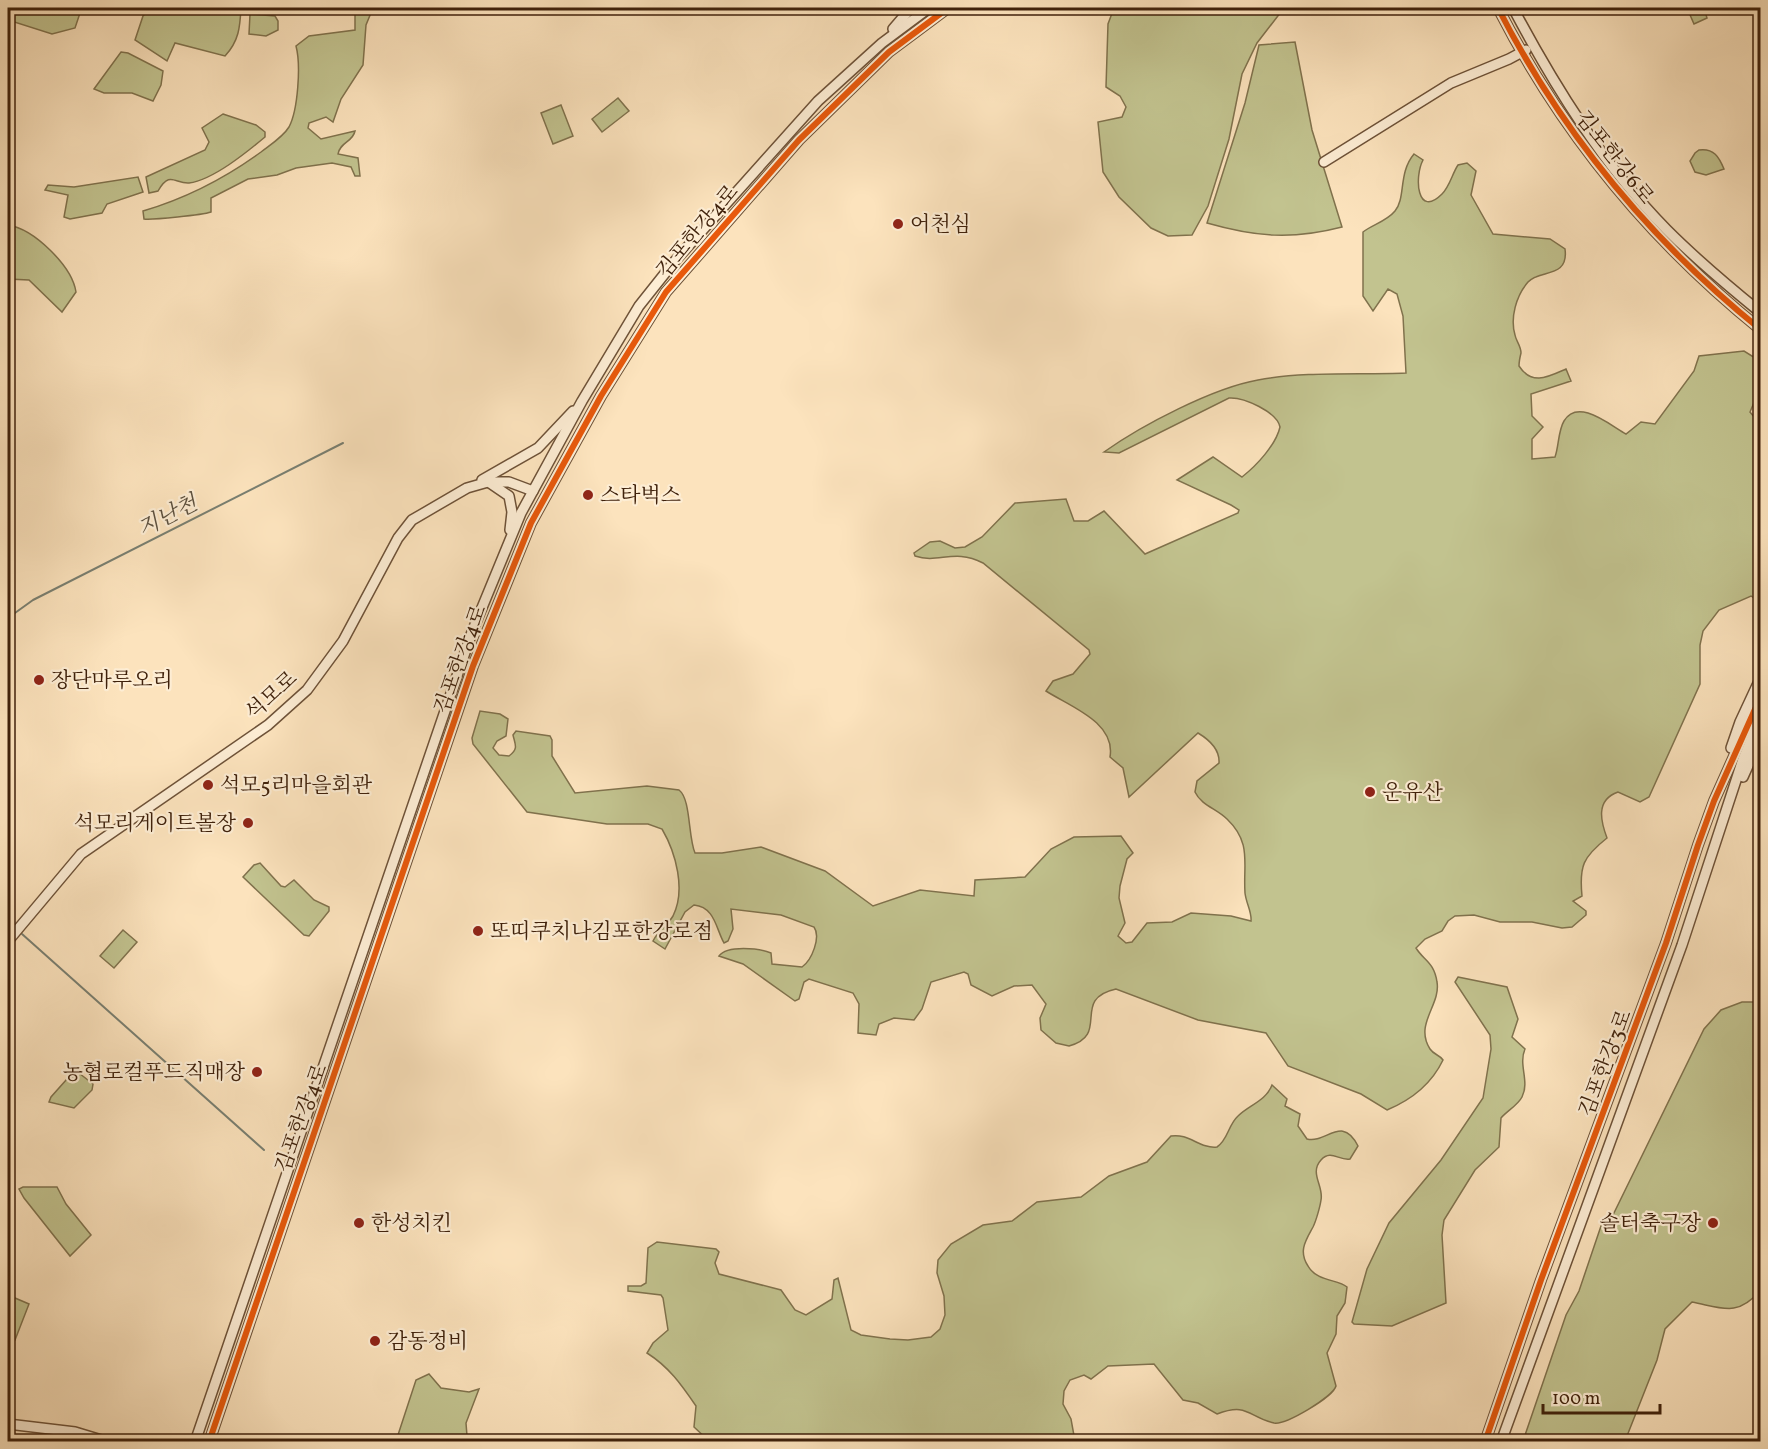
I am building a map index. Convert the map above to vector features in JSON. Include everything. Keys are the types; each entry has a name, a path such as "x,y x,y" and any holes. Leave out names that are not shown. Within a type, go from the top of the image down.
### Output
{"street":[{"path":"882,43 911,8"},
{"name":"김포한강4로","path":"195,1442 480,610 509,540 533,491 634,313 674,262 788,133 882,43 929,8"},
{"name":"김포한강4로","path":"209,1442 473,666 531,523 600,396 666,292 799,140 873,66 947,8"},
{"name":"김포한강6로","path":"1498,8 1522,52 1586,150 1640,217 1702,280 1761,329"},
{"name":"김포한강6로","path":"1513,8 1575,114 1648,209 1688,250 1761,312"},
{"path":"1324,162 1451,83 1533,45"},
{"path":"468,488 538,448 582,401"},
{"path":"488,482 503,489 509,496 512,512 509,540"},
{"name":"석모로","path":"8,941 59,877 81,855 125,822 185,785 293,704 319,675 343,641 403,530 425,510 468,488 488,482 509,482 533,491"},
{"path":"1714,801 1740,722 1761,679"},
{"name":"김포한강3로","path":"1485,1442 1541,1280 1663,953 1714,801 1761,698"},
{"name":"김포한강3로","path":"1501,1442 1682,945 1743,759 1761,719"},
{"path":"1731,800 1761,739"},
{"path":"8,1424 75,1432 108,1442"}],"green space":[{"path":"8,8 71,8 80,13 75,28 52,34 8,20"},
{"path":"150,8 241,8 238,34 225,56 175,43 167,61 135,40 143,16"},
{"path":"359,8 373,8 366,25 363,65 341,99 333,122 326,117 309,123 308,128 321,139 355,131 338,154 358,158 360,176 355,176 351,167 332,163 296,168 277,175 248,179 211,198 211,212 144,219 143,211 190,194 219,179 247,162 283,134 292,119 298,87 296,46 309,36 355,30 355,15"},
{"path":"1114,8 1284,8 1257,43 1242,74 1229,139 1208,206 1192,235 1168,236 1151,228 1119,197 1103,172 1098,122 1122,117 1126,107 1120,96 1106,87 1108,24"},
{"path":"1687,8 1704,8 1707,18 1694,24"},
{"path":"250,14 275,16 278,21 278,30 266,36 249,34"},
{"path":"1295,42 1312,130 1342,227 1307,234 1274,235 1258,234 1207,223 1245,103 1259,45"},
{"path":"121,52 128,53 163,71 161,85 153,101 132,93 104,93 94,89"},
{"path":"618,98 629,111 602,132 592,119"},
{"path":"561,105 573,136 553,144 541,113"},
{"path":"223,114 256,125 265,132 265,137 208,177 189,183 169,180 158,191 149,193 146,177 205,150 209,142 202,128"},
{"path":"1699,150 1709,150 1715,154 1724,169 1706,175 1695,172 1690,161"},
{"path":"1414,154 1423,160 1418,185 1423,199 1427,202 1434,200 1445,191 1458,165 1467,163 1476,171 1471,195 1493,234 1550,239 1565,249 1562,265 1528,282 1515,307 1513,322 1521,350 1519,366 1529,376 1535,378 1553,375 1566,369 1571,381 1531,394 1532,416 1543,427 1532,439 1532,459 1555,457 1564,421 1570,414 1577,412 1586,412 1595,416 1626,434 1641,422 1655,424 1694,371 1699,356 1744,351 1760,361 1760,388 1750,412 1760,424 1760,598 1757,600 1751,596 1719,610 1703,631 1700,645 1700,684 1649,797 1640,802 1618,792 1606,800 1602,819 1607,838 1584,863 1581,877 1582,896 1573,901 1586,911 1586,915 1572,927 1562,928 1532,922 1500,922 1474,915 1455,916 1448,921 1442,931 1425,939 1416,948 1436,975 1437,990 1425,1031 1430,1049 1443,1060 1427,1083 1404,1101 1387,1110 1361,1094 1288,1066 1266,1033 1198,1020 1116,989 1102,994 1095,1001 1088,1034 1081,1041 1069,1046 1056,1043 1041,1030 1040,1018 1046,1004 1032,985 1014,986 992,996 971,985 968,974 964,972 931,982 922,1009 914,1020 894,1018 879,1024 876,1035 858,1033 859,1004 853,993 809,979 804,982 799,999 795,1001 743,964 719,956 729,950 744,948 771,953 772,964 802,967 809,959 816,942 814,927 781,915 731,909 733,929 728,941 724,943 711,914 694,905 685,912 665,949 653,941 673,916 679,895 679,883 675,860 662,829 648,824 607,824 527,812 473,744 472,738 480,711 500,714 508,719 506,736 497,741 493,748 499,755 509,756 514,751 516,746 513,735 516,731 550,736 552,756 575,793 647,786 679,790 686,801 695,853 722,853 761,847 825,871 873,906 920,890 974,896 975,880 1025,877 1051,849 1074,837 1121,836 1133,853 1127,859 1119,898 1125,923 1118,936 1126,943 1132,942 1147,923 1172,922 1191,913 1231,916 1251,921 1245,893 1245,854 1240,836 1227,819 1201,800 1195,792 1197,781 1219,763 1218,753 1213,745 1198,733 1129,797 1123,768 1110,757 1110,745 1106,734 1089,716 1046,691 1053,681 1073,674 1090,654 1089,650 983,563 955,556 924,558 915,556 914,553 930,542 940,541 955,548 965,547 982,537 1015,503 1066,499 1074,521 1088,521 1104,511 1145,554 1238,513 1239,510 1231,505 1177,480 1213,457 1242,477 1270,448 1280,427 1273,416 1259,406 1229,398 1119,453 1104,452 1138,430 1178,409 1240,384 1295,375 1406,373 1403,316 1397,294 1388,289 1373,311 1363,296 1363,232 1388,218 1395,211 1406,169"},
{"path":"138,177 143,192 107,204 102,213 70,219 64,217 68,195 45,190 48,185 74,187"},
{"path":"8,225 40,241 60,260 67,271 76,292 62,312 29,280 8,279"},
{"path":"260,863 281,886 285,887 294,880 314,900 329,907 329,911 309,936 304,935 243,877 254,865"},
{"path":"123,930 137,942 114,968 100,956"},
{"path":"1458,977 1507,987 1518,1019 1512,1037 1525,1049 1523,1055 1524,1091 1518,1103 1501,1118 1499,1147 1475,1170 1444,1220 1442,1235 1446,1303 1392,1326 1354,1324 1352,1322 1367,1269 1389,1223 1441,1160 1483,1098 1491,1049 1490,1035 1455,982"},
{"path":"1742,1002 1760,1002 1760,1291 1744,1305 1737,1307 1721,1308 1692,1302 1665,1329 1657,1360 1625,1441 1523,1441 1566,1315 1579,1291 1601,1226 1611,1219 1704,1029 1721,1010"},
{"path":"75,1070 93,1084 92,1090 74,1108 49,1102 51,1097"},
{"path":"1272,1085 1287,1099 1285,1106 1300,1114 1298,1126 1307,1139 1321,1138 1340,1131 1352,1137 1358,1146 1350,1159 1328,1155 1318,1165 1316,1170 1321,1200 1303,1250 1305,1261 1312,1271 1322,1278 1347,1287 1345,1303 1337,1316 1336,1334 1327,1353 1336,1386 1327,1397 1288,1420 1274,1423 1242,1410 1217,1414 1198,1403 1183,1400 1154,1364 1108,1366 1091,1379 1084,1375 1070,1380 1064,1391 1063,1404 1071,1419 1075,1441 709,1441 694,1427 696,1406 680,1383 647,1353 653,1343 668,1330 663,1298 661,1295 628,1291 628,1286 641,1286 646,1283 648,1248 657,1242 716,1249 719,1252 715,1263 719,1274 781,1290 795,1310 806,1315 832,1299 834,1280 838,1278 851,1330 861,1335 890,1339 908,1340 931,1337 940,1329 945,1315 944,1296 937,1273 938,1260 951,1244 983,1225 1012,1221 1037,1202 1081,1197 1109,1176 1147,1162 1171,1136 1183,1137 1205,1146 1217,1147 1242,1112 1266,1095"},
{"path":"57,1187 66,1204 91,1235 70,1256 24,1198 19,1189"},
{"path":"8,1295 29,1304 15,1340 8,1337"},
{"path":"429,1374 441,1388 469,1392 479,1389 466,1423 467,1436 474,1441 396,1441 416,1380"}],"waterway":[{"name":"지난천","path":"8,618 33,600 343,443"},
{"path":"8,920 13,924"},
{"path":"22,934 264,1150"}],"cycle path":[{"path":"209,1442 473,666 531,523 601,396 666,292 799,140 889,52 948,8"},
{"path":"1498,8 1551,99 1612,182 1682,259 1760,329"},
{"path":"1485,1442 1541,1280 1666,943 1714,801 1760,698"}],"place":[{"name":"어천심","path":"898,224"},
{"name":"스타벅스","path":"588,495"},
{"name":"장단마루오리","path":"39,680"},
{"name":"석모5리마을회관","path":"208,785"},
{"name":"운유산","path":"1370,792"},
{"name":"석모리게이트볼장","path":"248,823"},
{"name":"또띠쿠치나김포한강로점","path":"478,931"},
{"name":"농협로컬푸드직매장","path":"257,1072"},
{"name":"한성치킨","path":"359,1223"},
{"name":"솔터축구장","path":"1713,1223"},
{"name":"감동정비","path":"375,1341"}]}
